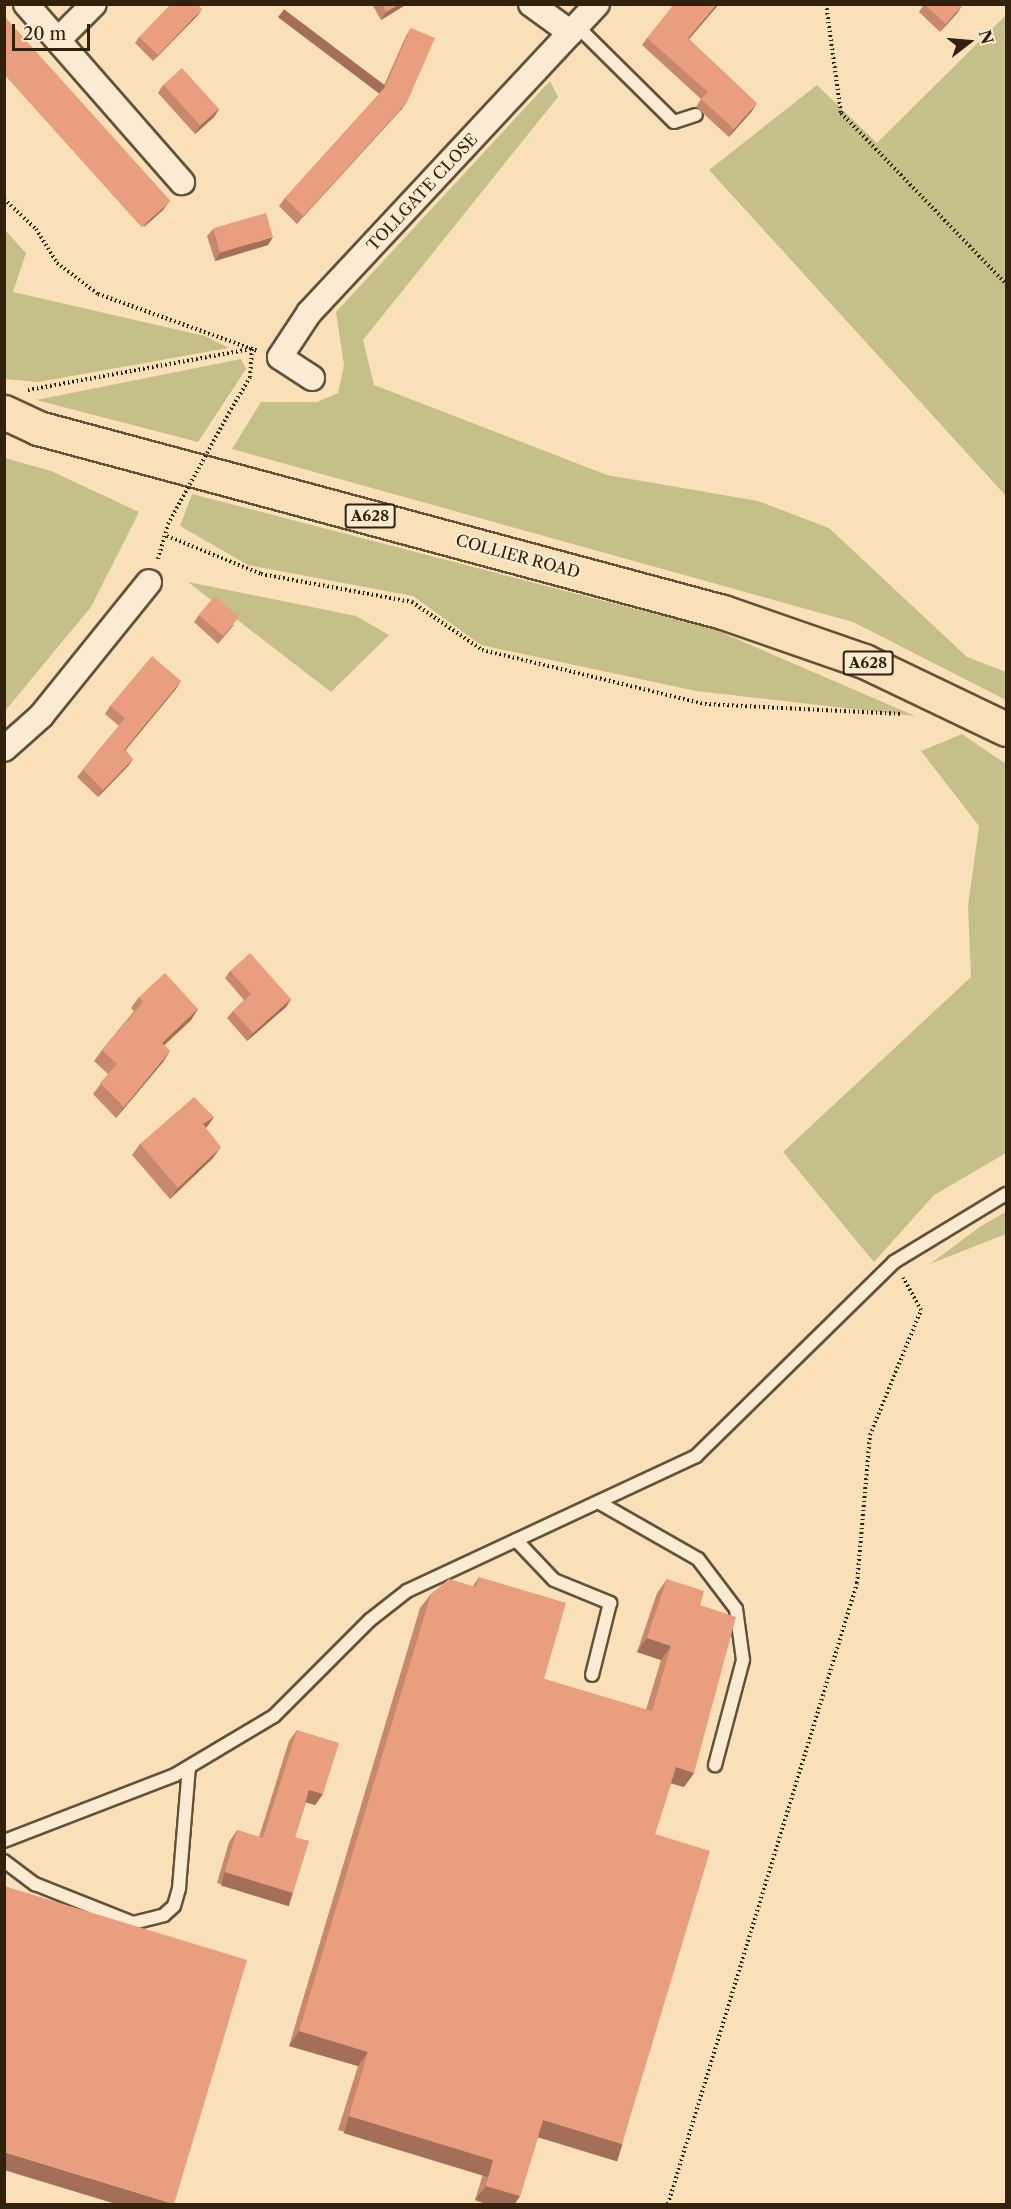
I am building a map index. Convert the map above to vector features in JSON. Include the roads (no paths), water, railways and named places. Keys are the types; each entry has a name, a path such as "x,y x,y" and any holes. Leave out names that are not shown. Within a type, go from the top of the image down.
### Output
{"highway":[{"name":"COLLIER ROAD","path":"11,412 723,612 864,661 1006,729"}],"street":[{"path":"26,4 182,182"},
{"path":"59,39 94,4"},
{"path":"531,4 574,30"},
{"name":"TOLLGATE CLOSE","path":"312,378 280,357 309,313 597,4"},
{"path":"4,749 41,716 149,582"}],"lane":[{"path":"574,30 674,122 696,115"},
{"path":"4,1841 189,1767 274,1716 370,1620 407,1591 696,1456 894,1262 1006,1194"},
{"path":"598,1502 698,1559 736,1609 744,1660 715,1765"},
{"path":"516,1540 554,1580 610,1603 592,1675"},
{"path":"4,1861 35,1884 133,1923 164,1915 174,1906 179,1888 189,1767"}]}
